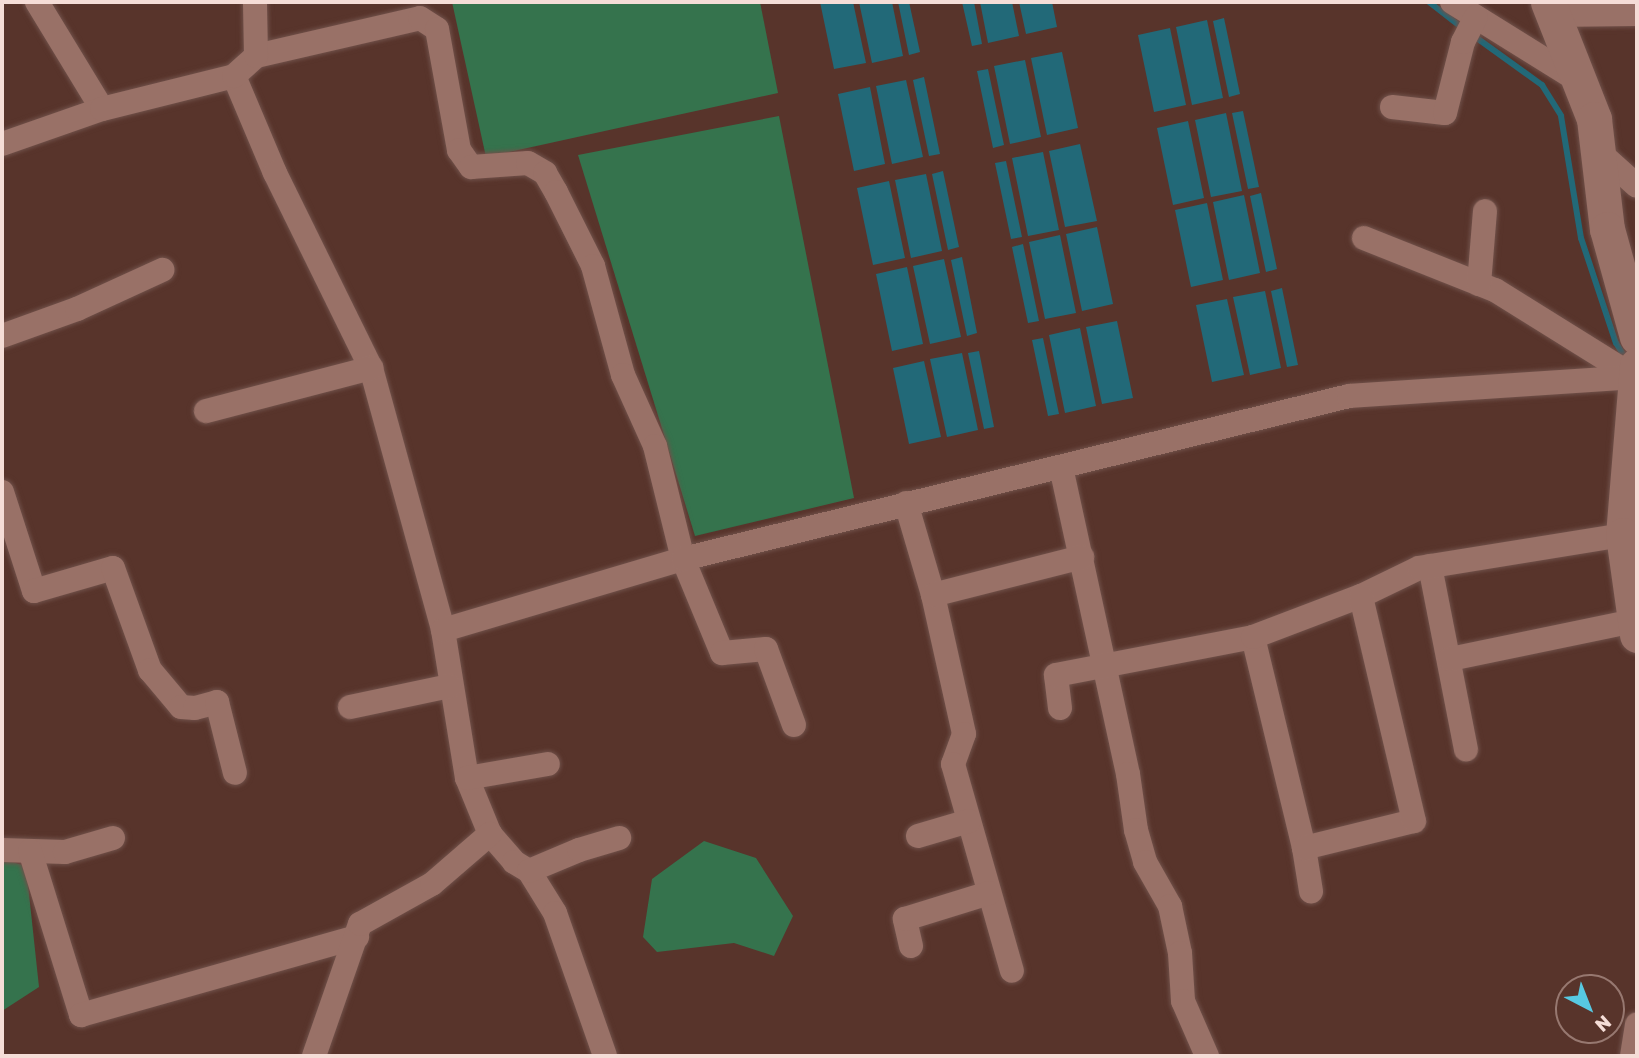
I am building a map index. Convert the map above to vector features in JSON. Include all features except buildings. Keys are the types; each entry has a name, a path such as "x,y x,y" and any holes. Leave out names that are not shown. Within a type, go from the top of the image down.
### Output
{"street":[{"path":"37,2 102,109"},
{"path":"255,2 256,56"},
{"path":"1452,2 1471,26 1579,80"},
{"path":"1637,14 1550,8 1594,119 1607,229 1637,337"},
{"path":"2,144 102,109 234,76 256,56 420,18 437,29 459,150 471,167 528,163 545,173 593,266 623,375 655,446 684,559 722,653 766,649 794,725"},
{"path":"1392,107 1445,113 1471,26"},
{"path":"234,76 275,173 371,368 443,630 467,778 490,834 514,862 529,871 555,913 605,1056"},
{"path":"1598,151 1637,186"},
{"path":"1479,284 1485,211"},
{"path":"1364,238 1495,290 1637,373"},
{"path":"2,336 77,310 162,270"},
{"path":"206,411 371,368"},
{"path":"443,630 684,559 1349,396 1637,373"},
{"path":"1450,659 1636,628 1623,535 1637,373"},
{"path":"1061,467 1128,774 1136,830 1145,862 1170,906 1180,953 1183,1000 1207,1056"},
{"path":"2,492 12,558 34,592 113,568 150,670 181,707 195,708 217,702 235,773"},
{"path":"906,503 933,595 964,734 953,764 1012,971"},
{"path":"1060,708 1056,675 1253,637 1361,596 1419,568 1623,535"},
{"path":"933,595 1082,557"},
{"path":"1430,566 1450,659 1465,750"},
{"path":"1304,848 1414,821 1361,596"},
{"path":"1253,637 1304,848 1311,891"},
{"path":"350,707 450,686"},
{"path":"467,778 548,765"},
{"path":"918,836 969,821"},
{"path":"314,1056 360,924 432,884 490,834"},
{"path":"2,850 65,852 113,838"},
{"path":"529,871 579,850 619,838"},
{"path":"30,851 81,1015 357,937"},
{"path":"911,946 905,919 989,893"},
{"path":"1632,1056 1637,1024"}],"green space":[{"path":"452,2 760,2 778,93 486,157"},
{"path":"779,116 854,498 695,536 578,155"},
{"path":"704,841 756,858 793,916 774,956 734,943 657,952 643,937 652,879"},
{"path":"2,859 26,866 39,987 2,1011"}],"water":[{"path":"820,2 853,2 866,63 834,69"},
{"path":"859,2 892,2 903,56 872,63"},
{"path":"898,2 909,2 920,52 909,55"},
{"path":"962,2 974,2 982,44 972,46"},
{"path":"980,2 1012,2 1019,36 988,43"},
{"path":"1019,2 1052,2 1057,27 1026,34"},
{"path":"1224,18 1240,94 1229,97 1213,21"},
{"path":"1207,20 1223,98 1192,105 1176,27"},
{"path":"1170,28 1186,105 1154,112 1138,35"},
{"path":"1062,52 1078,128 1047,135 1031,58"},
{"path":"1025,60 1041,137 1010,144 994,66"},
{"path":"988,69 1004,145 993,148 977,71"},
{"path":"924,77 940,154 929,156 913,80"},
{"path":"906,80 923,157 892,164 876,86"},
{"path":"870,87 885,164 854,171 838,94"},
{"path":"1243,111 1259,187 1248,189 1232,113"},
{"path":"1226,113 1242,191 1211,197 1195,120"},
{"path":"1188,121 1204,198 1173,205 1157,128"},
{"path":"1080,144 1097,221 1065,227 1049,151"},
{"path":"1043,152 1059,230 1028,236 1012,158"},
{"path":"1006,161 1022,237 1011,239 995,163"},
{"path":"943,171 959,247 948,250 932,174"},
{"path":"926,174 942,251 911,258 895,180"},
{"path":"889,181 905,258 873,265 857,188"},
{"path":"1261,193 1277,269 1266,272 1250,196"},
{"path":"1244,195 1260,273 1229,280 1213,202"},
{"path":"1207,203 1223,280 1191,287 1175,210"},
{"path":"1097,227 1113,304 1082,311 1066,234"},
{"path":"1060,235 1076,313 1045,319 1029,242"},
{"path":"1023,244 1039,321 1028,323 1012,247"},
{"path":"962,257 977,333 967,336 951,260"},
{"path":"944,259 961,337 930,344 913,266"},
{"path":"907,267 923,344 892,351 876,274"},
{"path":"1282,288 1298,365 1287,367 1271,291"},
{"path":"1265,291 1281,368 1250,375 1233,297"},
{"path":"1227,299 1244,375 1212,382 1196,305"},
{"path":"1117,321 1133,398 1102,404 1086,327"},
{"path":"1080,328 1096,406 1065,413 1049,335"},
{"path":"1043,338 1059,414 1048,416 1032,340"},
{"path":"979,351 994,427 984,429 968,353"},
{"path":"962,353 978,430 947,437 930,359"},
{"path":"924,361 941,437 909,444 893,368"}],"waterway":[{"path":"1429,2 1465,30"},
{"path":"1474,36 1542,85 1561,116 1581,238 1616,343 1624,356"}]}
